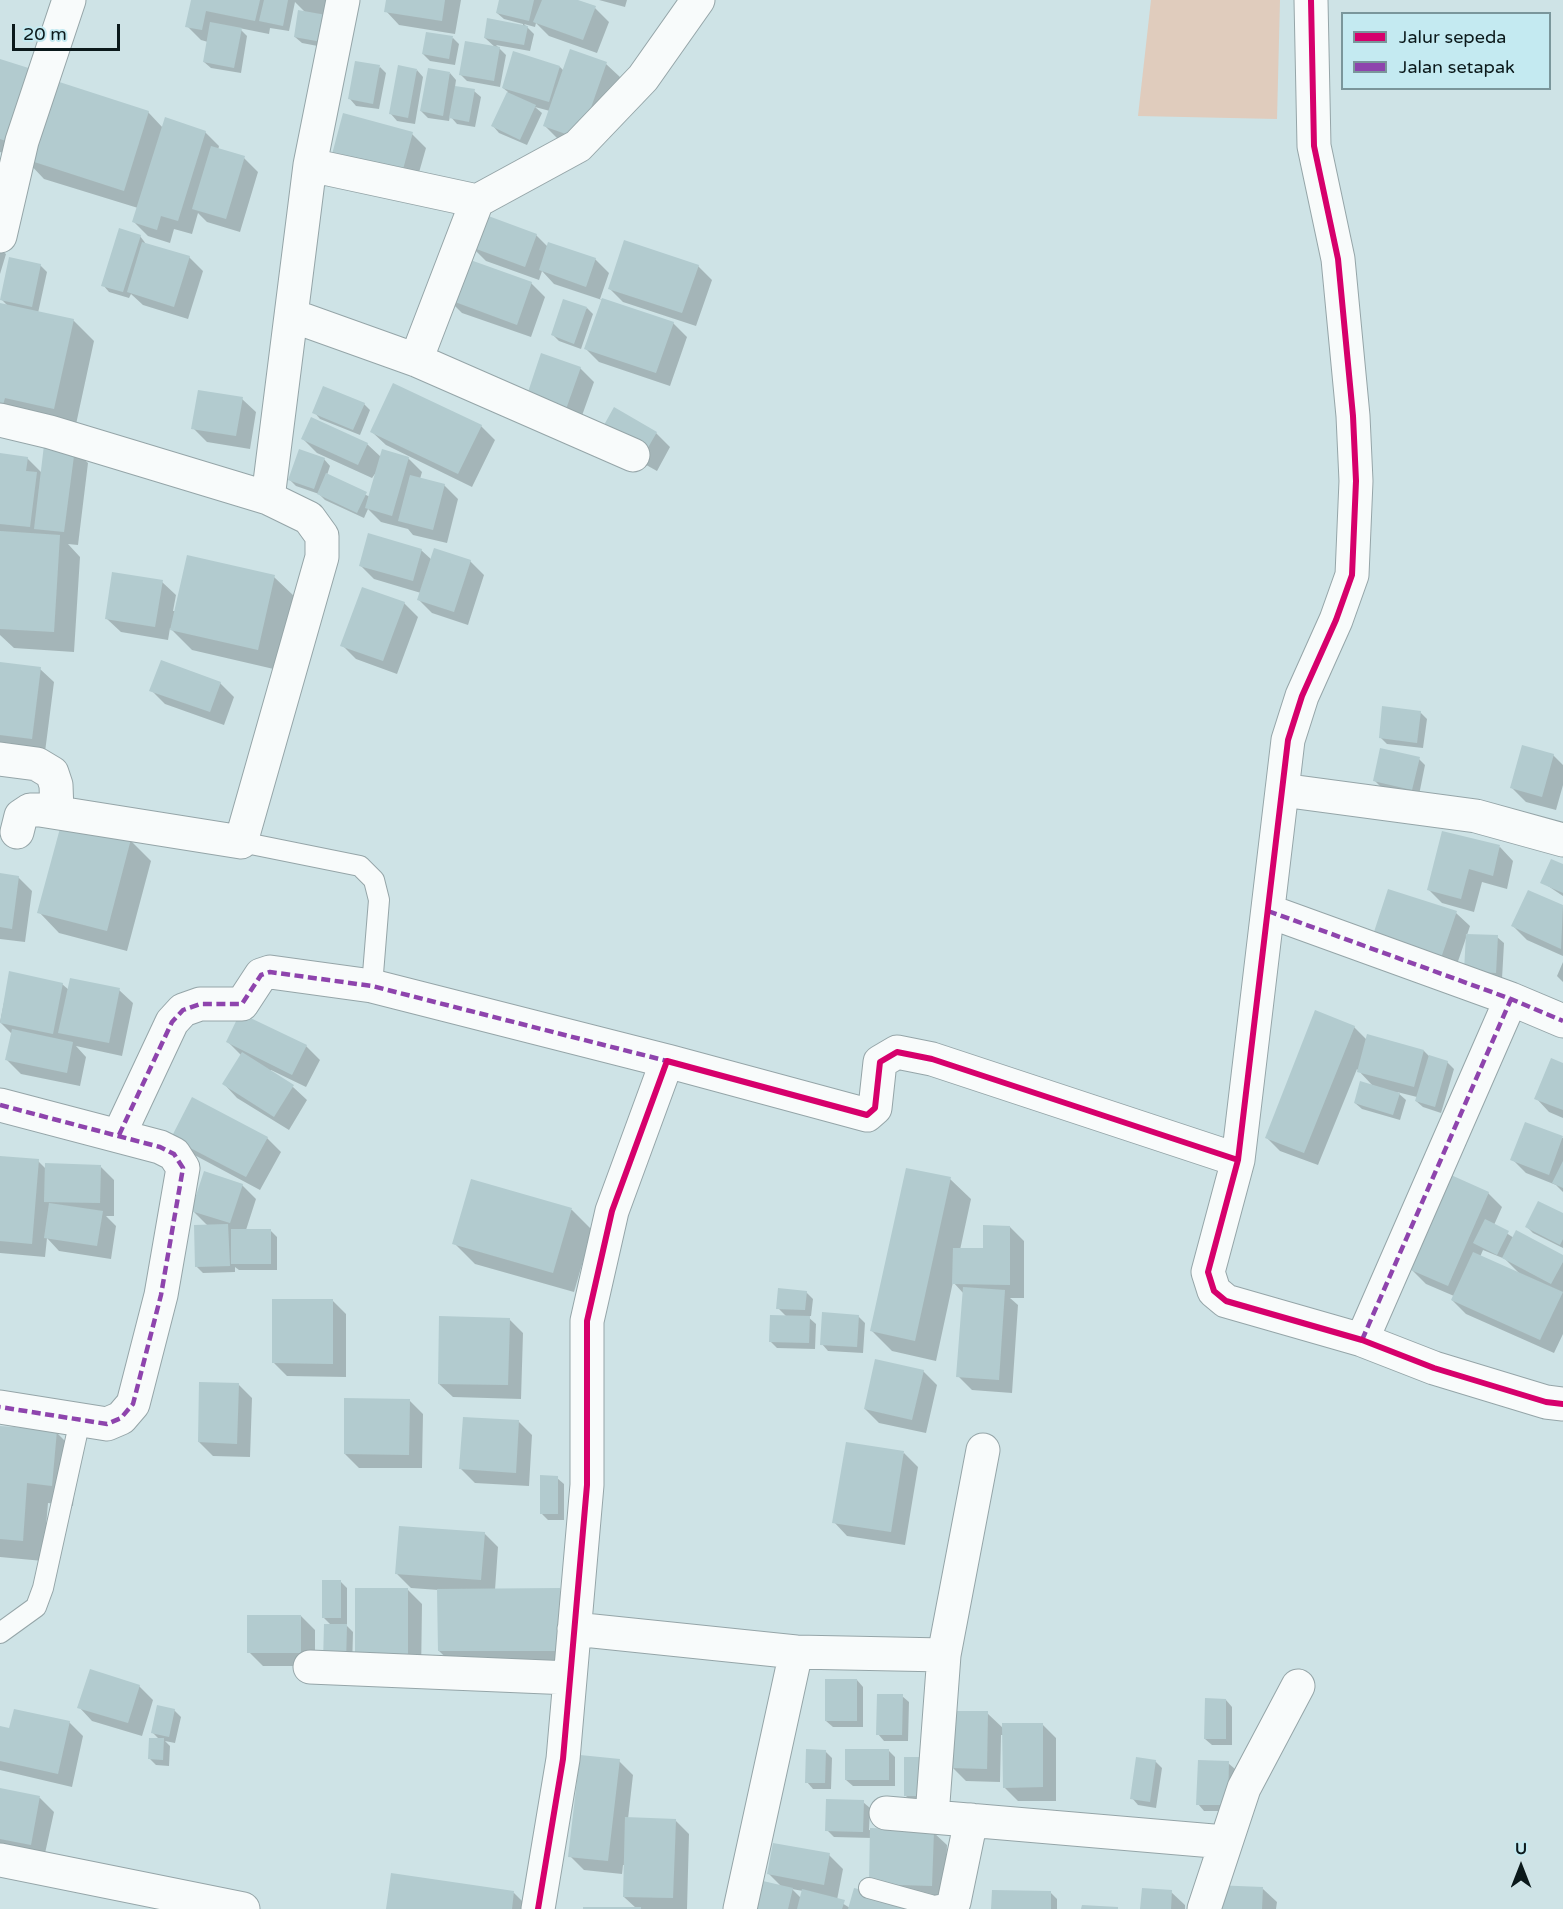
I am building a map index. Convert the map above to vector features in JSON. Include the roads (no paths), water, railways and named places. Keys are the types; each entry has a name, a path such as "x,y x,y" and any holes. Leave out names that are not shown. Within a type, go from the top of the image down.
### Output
{"street":[{"path":"0,236 22,141 69,0"},
{"path":"268,498 281,385 293,316 310,165 343,0"},
{"path":"416,360 477,201 578,146 643,78 698,0"},
{"path":"1311,0 1314,146 1338,259 1353,416 1356,481 1352,575 1336,620 1302,696 1288,740 1238,1160 1208,1272 1214,1291 1226,1301 1362,1340 1434,1368 1546,1402 1563,1404"},
{"path":"310,165 477,201"},
{"path":"293,316 416,360 633,455"},
{"path":"0,420 50,432 268,498 309,518 322,536 322,557 241,842 57,812 30,810 21,816 16,832"},
{"path":"0,759 38,764 52,773 56,785 57,812"},
{"path":"1282,790 1476,816 1563,840"},
{"path":"1268,911 1511,999 1563,1021"},
{"path":"119,1135 172,1022 183,1010 200,1004 242,1004 261,975 270,972 372,986 668,1061 867,1115 875,1108 880,1062 897,1052 932,1059 1238,1160"},
{"path":"1362,1340 1511,999"},
{"path":"538,1909 563,1759 587,1485 587,1321 612,1211 668,1061"},
{"path":"0,1105 160,1147 174,1154 183,1168 182,1186 161,1295 133,1404 121,1418 107,1424 0,1407"},
{"path":"932,1816 944,1655 983,1450"},
{"path":"574,1629 796,1652 944,1655"},
{"path":"740,1909 796,1652"},
{"path":"310,1667 570,1678"},
{"path":"1204,1909 1224,1842 1244,1788 1298,1686"},
{"path":"886,1813 1224,1842"},
{"path":"940,1906 971,1820"},
{"path":"0,1860 243,1909"}],"lane":[{"path":"241,842 360,866 374,880 379,900 372,986"},
{"path":"0,1633 36,1607 43,1588 80,1420"},
{"path":"868,1888 940,1906"}]}
